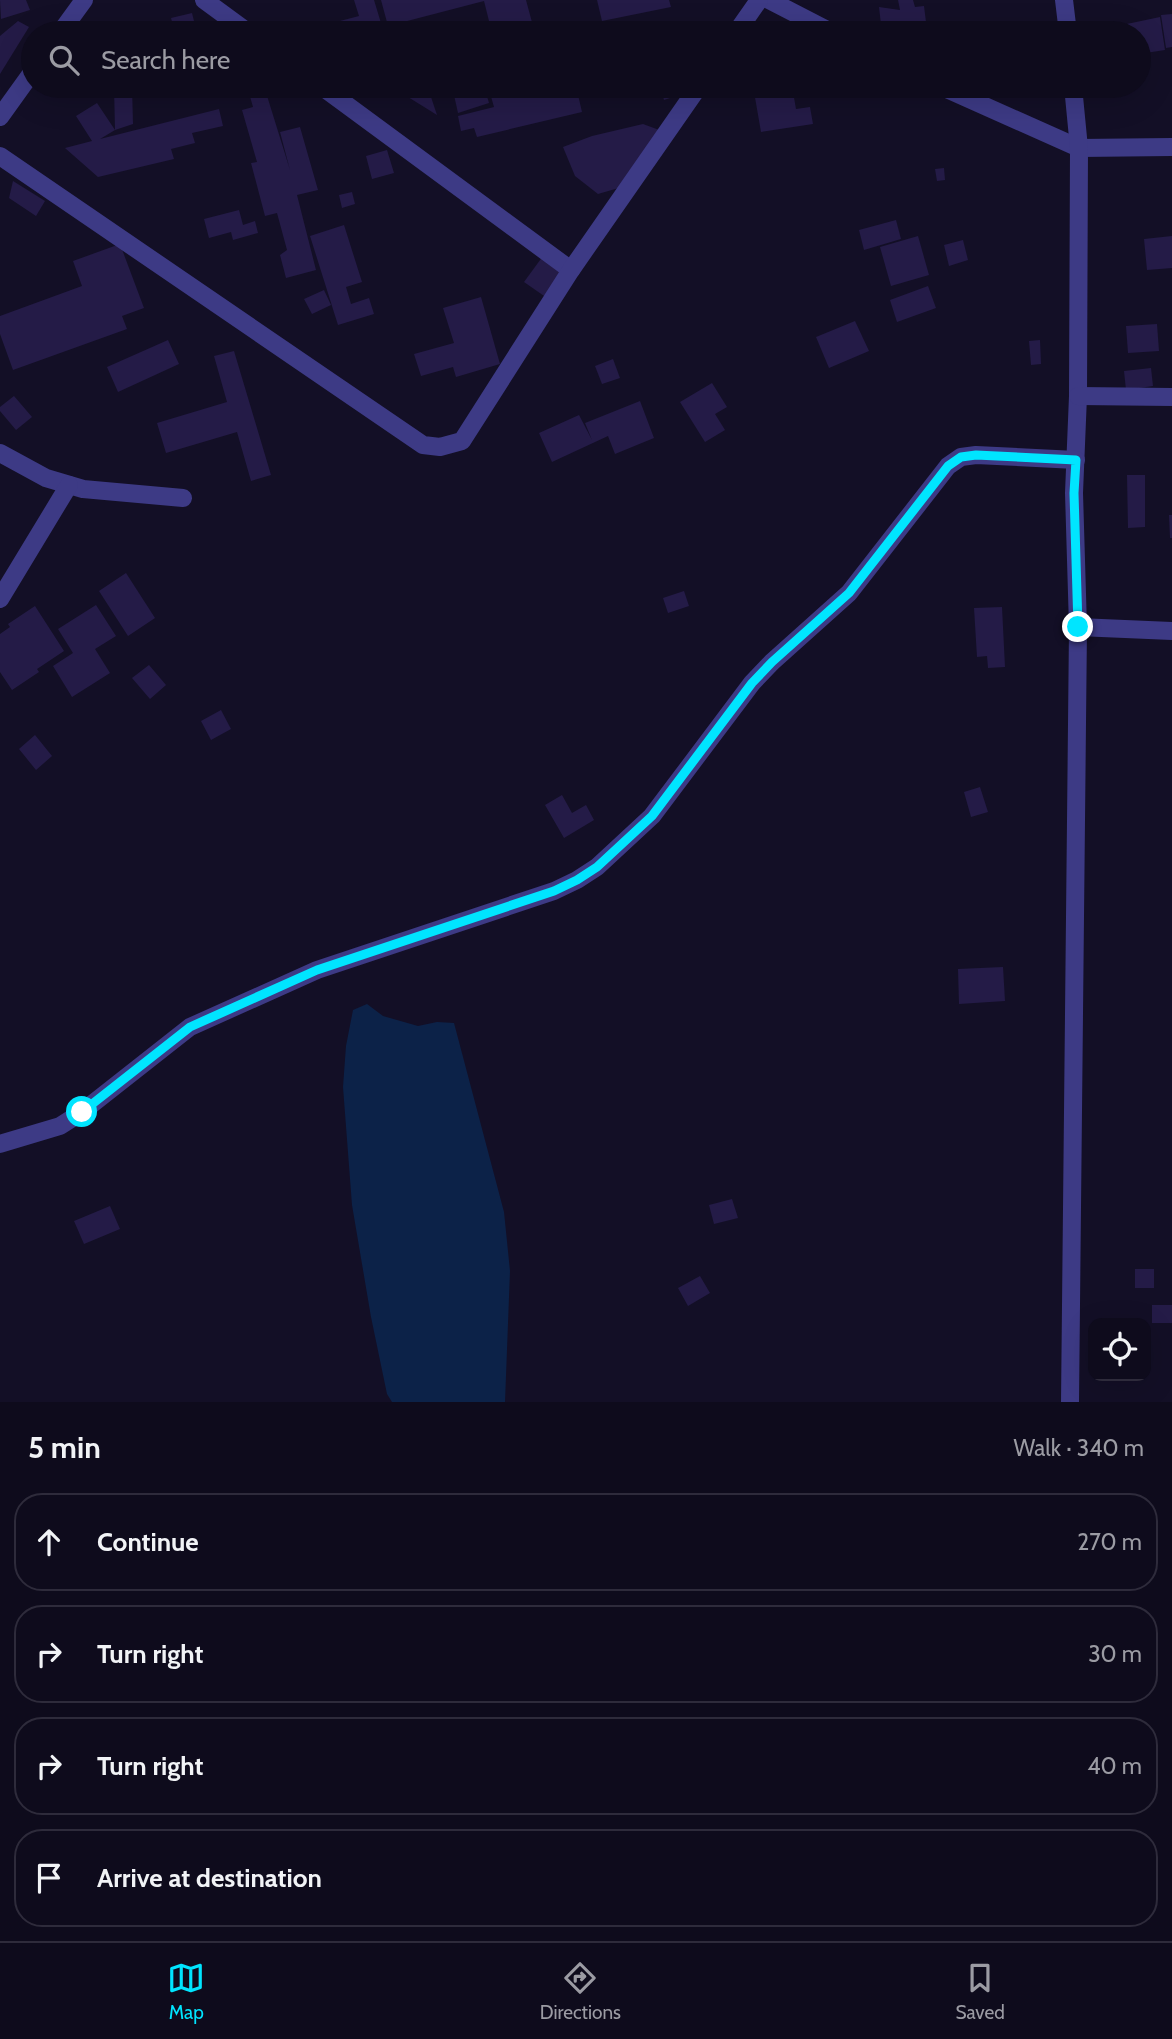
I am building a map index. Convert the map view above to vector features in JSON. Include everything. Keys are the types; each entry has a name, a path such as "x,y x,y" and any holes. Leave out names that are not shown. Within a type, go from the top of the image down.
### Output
{"street":[{"path":"69,21 84,0"},
{"path":"204,0 233,21"},
{"path":"744,21 759,0"},
{"path":"769,0 810,21"},
{"path":"1064,0 1067,21"},
{"path":"0,117 21,88"},
{"path":"337,98 571,270"},
{"path":"0,156 423,445 440,447 462,441 571,270 691,98"},
{"path":"967,98 1079,148 1172,147"},
{"path":"1070,1402 1078,627 1074,493 1079,396 1079,148 1074,98"},
{"path":"1079,396 1172,397"},
{"path":"0,453 46,478 83,489 183,498"},
{"path":"0,1144 60,1126 82,1112 164,1046 203,1021 317,970 554,891 577,880 597,867 652,816 752,683 849,593 948,466 961,457 976,455 1076,460"},
{"path":"0,599 69,485"},
{"path":"1078,627 1172,631"}],"water":[{"path":"367,1004 383,1016 418,1026 437,1022 454,1023 504,1212 510,1271 505,1402 392,1402 387,1394 352,1205 343,1087 346,1046 353,1010"}],"building":[{"path":"0,0 26,0 30,10 1,19"},
{"path":"354,0 374,0 380,21 340,21 359,16"},
{"path":"381,0 526,0 532,21 489,21 484,1 407,21 387,21"},
{"path":"597,0 669,0 671,7 602,21"},
{"path":"898,0 913,0 915,7 924,6 926,21 881,21 879,7 900,10"},
{"path":"192,13 194,21 172,21 171,18"},
{"path":"1172,14 1172,47 1166,48 1161,15"},
{"path":"1160,17 1165,50 1151,52 1151,21 1141,21"},
{"path":"18,21 21,23 21,40 0,74 0,36"},
{"path":"114,98 132,98 133,124 115,130"},
{"path":"250,98 268,98 290,170 280,132 300,127 318,190 297,195 316,270 286,278 280,255 287,250 277,213 265,216 251,163 257,162 242,110 253,107"},
{"path":"410,98 431,98 437,115"},
{"path":"455,98 488,98 489,103 458,113"},
{"path":"491,98 579,98 582,112 477,137 474,128 461,131 458,116 494,107"},
{"path":"755,98 794,98 796,109 810,107 813,124 761,132"},
{"path":"97,103 115,130 100,139 219,109 223,126 192,133 195,143 171,149 174,159 98,177 65,148 92,141 76,116"},
{"path":"643,124 662,131 622,187 598,194 575,176 563,147 592,136"},
{"path":"387,150 394,173 372,179 366,156"},
{"path":"944,168 945,180 937,181 935,169"},
{"path":"13,181 45,201 36,216 9,198"},
{"path":"352,192 355,204 342,208 339,195"},
{"path":"239,210 243,225 255,221 258,233 233,240 231,232 209,238 204,219"},
{"path":"896,220 901,239 864,250 859,230"},
{"path":"344,225 362,282 346,287 351,304 369,298 374,314 338,325 310,236"},
{"path":"918,236 929,275 891,286 880,247"},
{"path":"1172,236 1172,268 1147,270 1144,239"},
{"path":"963,240 968,260 949,266 944,245"},
{"path":"120,244 144,308 122,316 127,329 13,370 0,334 0,316 82,286 73,261"},
{"path":"543,256 566,273 547,298 524,282"},
{"path":"928,286 936,308 897,322 890,300"},
{"path":"324,290 331,305 312,314 304,299"},
{"path":"481,297 500,364 456,377 453,367 421,376 414,354 454,343 443,308"},
{"path":"855,321 869,351 829,368 816,337"},
{"path":"1157,324 1159,351 1128,353 1126,326"},
{"path":"168,340 179,364 118,392 107,367"},
{"path":"1040,340 1041,364 1031,365 1029,341"},
{"path":"234,351 271,475 251,481 237,432 166,453 157,423 227,402 214,356"},
{"path":"613,359 620,378 602,384 595,366"},
{"path":"1151,368 1153,386 1126,390 1124,371"},
{"path":"712,383 727,407 715,414 725,430 705,442 680,402"},
{"path":"14,396 32,417 16,430 0,411 0,407"},
{"path":"640,401 654,438 615,454 608,436 552,462 539,433 579,415 592,440 585,423"},
{"path":"1127,475 1145,475 1145,527 1128,528"},
{"path":"1169,515 1172,515 1172,538 1170,538"},
{"path":"126,573 155,618 128,636 99,591"},
{"path":"684,591 689,606 668,613 663,598"},
{"path":"96,605 116,636 95,649 110,673 72,697 53,666 73,653 58,629"},
{"path":"35,606 64,651 12,690 0,672 0,634 10,627 8,624"},
{"path":"1002,607 1005,667 988,668 987,656 977,657 974,608"},
{"path":"149,665 166,685 150,699 132,678"},
{"path":"221,710 231,729 211,740 201,721"},
{"path":"35,735 52,756 36,770 19,749"},
{"path":"980,787 988,812 971,817 964,792"},
{"path":"562,795 572,813 586,805 594,820 564,838 545,805"},
{"path":"1003,967 1005,1001 959,1004 958,969"},
{"path":"732,1199 738,1218 714,1224 709,1205"},
{"path":"110,1206 120,1229 84,1244 74,1221"},
{"path":"1135,1269 1154,1269 1154,1288 1135,1288"},
{"path":"700,1276 710,1293 688,1306 678,1288"},
{"path":"1152,1305 1172,1305 1172,1323 1152,1323"}],"route":[{"path":"82,1112 190,1027 317,970 554,891 597,867 652,816 752,683 849,593 948,466 961,457 976,455 1076,460 1074,493 1078,627"}]}
